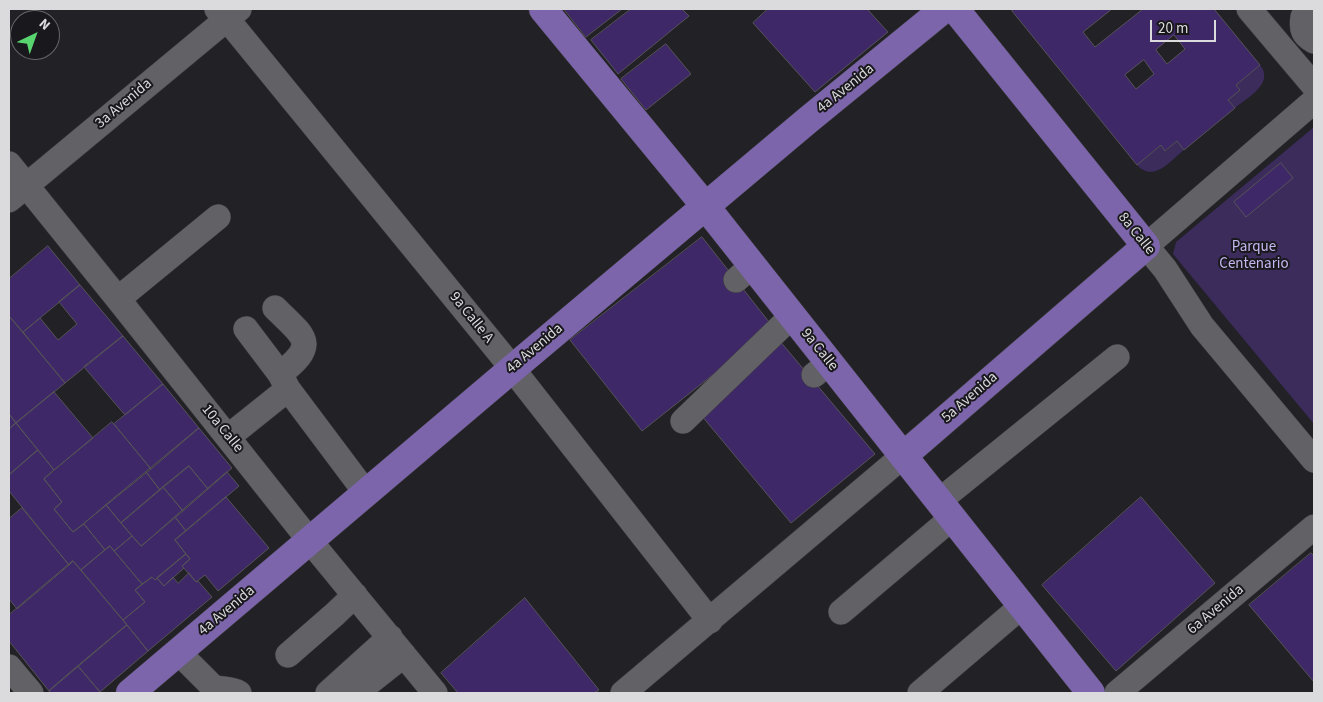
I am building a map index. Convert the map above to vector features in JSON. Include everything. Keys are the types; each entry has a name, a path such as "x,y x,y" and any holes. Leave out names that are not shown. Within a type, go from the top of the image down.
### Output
{"main road":[{"name":"9a Calle","path":"543,9 706,207 744,273 792,316 822,369 903,456 1091,693"},
{"name":"4a Avenida","path":"130,693 808,120 944,9"},
{"name":"8a Calle","path":"955,9 1146,246"},
{"name":"5a Avenida","path":"903,456 1146,246"}],"street":[{"path":"1249,9 1301,41"},
{"path":"1313,9 1303,16 1301,41 1314,86"},
{"name":"3a Avenida","path":"17,193 228,12"},
{"name":"9a Calle A","path":"228,12 710,621"},
{"name":"5a Avenida","path":"1146,246 1314,101"},
{"name":"10a Calle","path":"9,164 17,193 118,299 310,541 435,693"},
{"path":"118,299 218,217"},
{"name":"8a Calle","path":"1146,246 1165,269 1202,326 1314,460"},
{"path":"228,437 284,381 290,367 302,353 304,344 302,336 275,308"},
{"path":"684,421 792,316"},
{"path":"246,329 366,493"},
{"path":"840,612 946,509 1117,357"},
{"name":"5a Avenida","path":"623,693 903,456"},
{"name":"6a Avenida","path":"1117,693 1314,527"},
{"path":"288,655 354,595"},
{"path":"920,693 1022,606"},
{"path":"328,693 397,646"},
{"path":"356,693 397,646"},
{"path":"178,652 212,687 235,690 239,693"},
{"path":"9,667 31,693"}],"green space":[{"path":"1260,65 1264,72 1262,84 1258,90 1235,108 1228,100 1240,90 1236,85"},
{"name":"Parque Centenario","path":"1314,127 1314,424 1173,254 1176,242"},
{"path":"1177,141 1184,150 1162,168 1150,172 1143,170 1137,165 1161,145 1166,151"}],"building":[{"path":"564,9 622,9 586,37"},
{"path":"631,9 682,9 689,16 618,74 591,40"},
{"path":"768,9 867,9 888,32 815,92 753,23"},
{"path":"1015,9 1112,9 1083,32 1095,47 1143,9 1214,9 1260,65 1236,85 1240,90 1228,100 1235,108 1184,150 1177,141 1165,151 1161,145 1137,165 1012,11","holes":["1174,35 1185,49 1167,64 1156,50","1144,60 1154,74 1136,89 1125,75"]},
{"path":"666,44 691,74 646,110 621,79"},
{"path":"1281,163 1293,178 1246,217 1234,202"},
{"path":"702,237 773,327 642,431 570,340"},
{"path":"48,246 80,285 23,332 9,316 9,279"},
{"path":"80,285 123,336 65,383 23,332 40,318 58,340 77,324 59,302"},
{"path":"9,316 65,383 16,423 9,414"},
{"path":"123,336 163,384 125,415 84,367"},
{"path":"779,340 875,454 791,523 696,409"},
{"path":"163,384 199,428 151,469 114,424"},
{"path":"54,392 93,438 54,470 16,423"},
{"path":"9,414 16,423 9,429"},
{"path":"112,422 151,469 73,532 54,509 62,502 44,479"},
{"path":"16,423 38,450 9,475 9,429"},
{"path":"199,428 232,468 208,489 189,466 160,490 146,472"},
{"path":"38,450 54,470 44,479 62,502 54,509 73,532 84,524 105,550 81,570 73,561 69,565 9,491 9,475"},
{"path":"189,466 208,489 183,511 163,487"},
{"path":"146,472 160,490 121,523 106,505"},
{"path":"227,472 239,486 186,531 175,517"},
{"path":"163,487 183,511 141,546 121,523"},
{"path":"226,497 269,548 218,591 205,575 196,582 182,566 190,559 175,540"},
{"path":"1141,497 1215,583 1116,671 1042,585"},
{"path":"106,505 132,536 114,551 110,546 105,550 84,524"},
{"path":"22,508 69,565 17,609 9,599 9,519"},
{"path":"175,517 186,531 175,540 186,554 155,580 152,577 142,584 114,551 132,536 141,546"},
{"path":"110,546 142,584 135,590 145,602 123,620 81,570"},
{"path":"1311,553 1314,556 1314,682 1249,605"},
{"path":"186,554 190,559 182,566 184,568 164,586 157,578"},
{"path":"73,561 127,625 49,691 9,641 9,615"},
{"path":"189,573 212,597 148,651 123,620 145,602 135,590 152,577 155,580 157,578 164,586 173,577 178,583"},
{"path":"525,598 599,690 594,693 458,693 441,673"},
{"path":"127,625 148,651 100,692 78,666"},
{"path":"78,666 100,692 51,693 49,691"}]}
